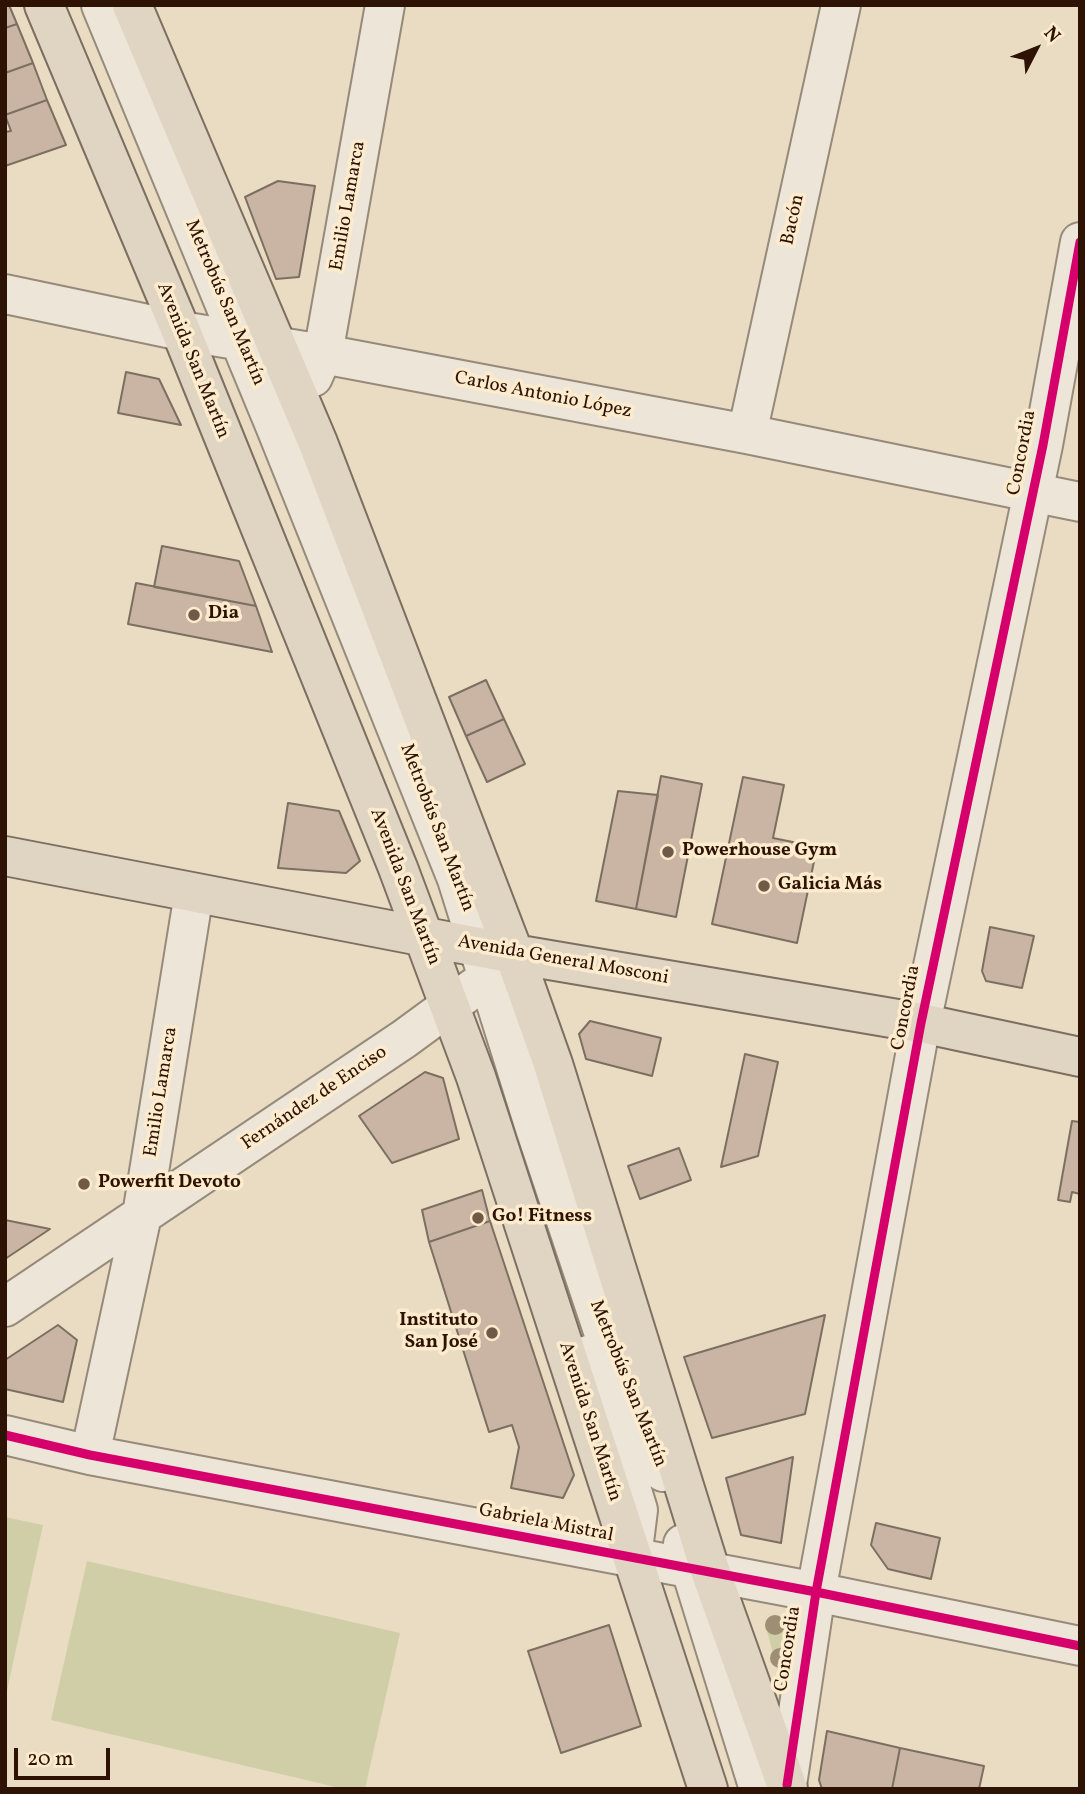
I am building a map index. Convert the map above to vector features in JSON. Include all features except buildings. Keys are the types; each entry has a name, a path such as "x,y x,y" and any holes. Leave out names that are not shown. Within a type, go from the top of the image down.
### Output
{"main road":[{"name":"Avenida San Martín","path":"44,5 210,336 398,868 470,965 553,1064 675,1566 708,1789"},
{"name":"Avenida San Martín","path":"132,5 301,404 470,965 477,1077 675,1566 778,1787"},
{"name":"Avenida General Mosconi","path":"5,856 194,892 470,965 921,1023 1080,1057"}],"street":[{"name":"Metrobús San Martín","path":"73,5 210,336 457,879 470,965 590,1363 603,1393 638,1510 675,1566 683,1633 733,1789"},
{"name":"Metrobús San Martín","path":"101,5 210,336"},
{"name":"Emilio Lamarca","path":"301,404 323,354 385,5"},
{"name":"Bacón","path":"747,434 841,5"},
{"name":"Concordia","path":"778,1787 921,1023 1033,492 1080,242"},
{"name":"Carlos Antonio López","path":"5,294 210,336 323,354 747,434 1080,502"},
{"name":"Emilio Lamarca","path":"90,1455 142,1215 194,892"},
{"name":"Fernández de Enciso","path":"5,1307 404,1039 470,965"},
{"name":"Gabriela Mistral","path":"5,1435 90,1455 816,1592 1080,1646"}],"shaded area":[{"path":"5,1517 43,1525 5,1700"},
{"path":"87,1561 400,1633 365,1789 344,1789 51,1720"},
{"path":"765,1624 792,1628 782,1686"}],"cycle path":[{"path":"787,1785 816,1592 921,1023 1043,445 1080,242"},
{"path":"5,1435 90,1455 816,1592 1080,1646"}],"place":[{"name":"Dia","path":"194,615"},
{"name":"Powerhouse Gym","path":"668,852"},
{"name":"Galicia Más","path":"764,886"},
{"name":"Powerfit Devoto","path":"84,1184"},
{"name":"Go! Fitness","path":"478,1218"},
{"name":"Instituto San José","path":"492,1333"}]}
